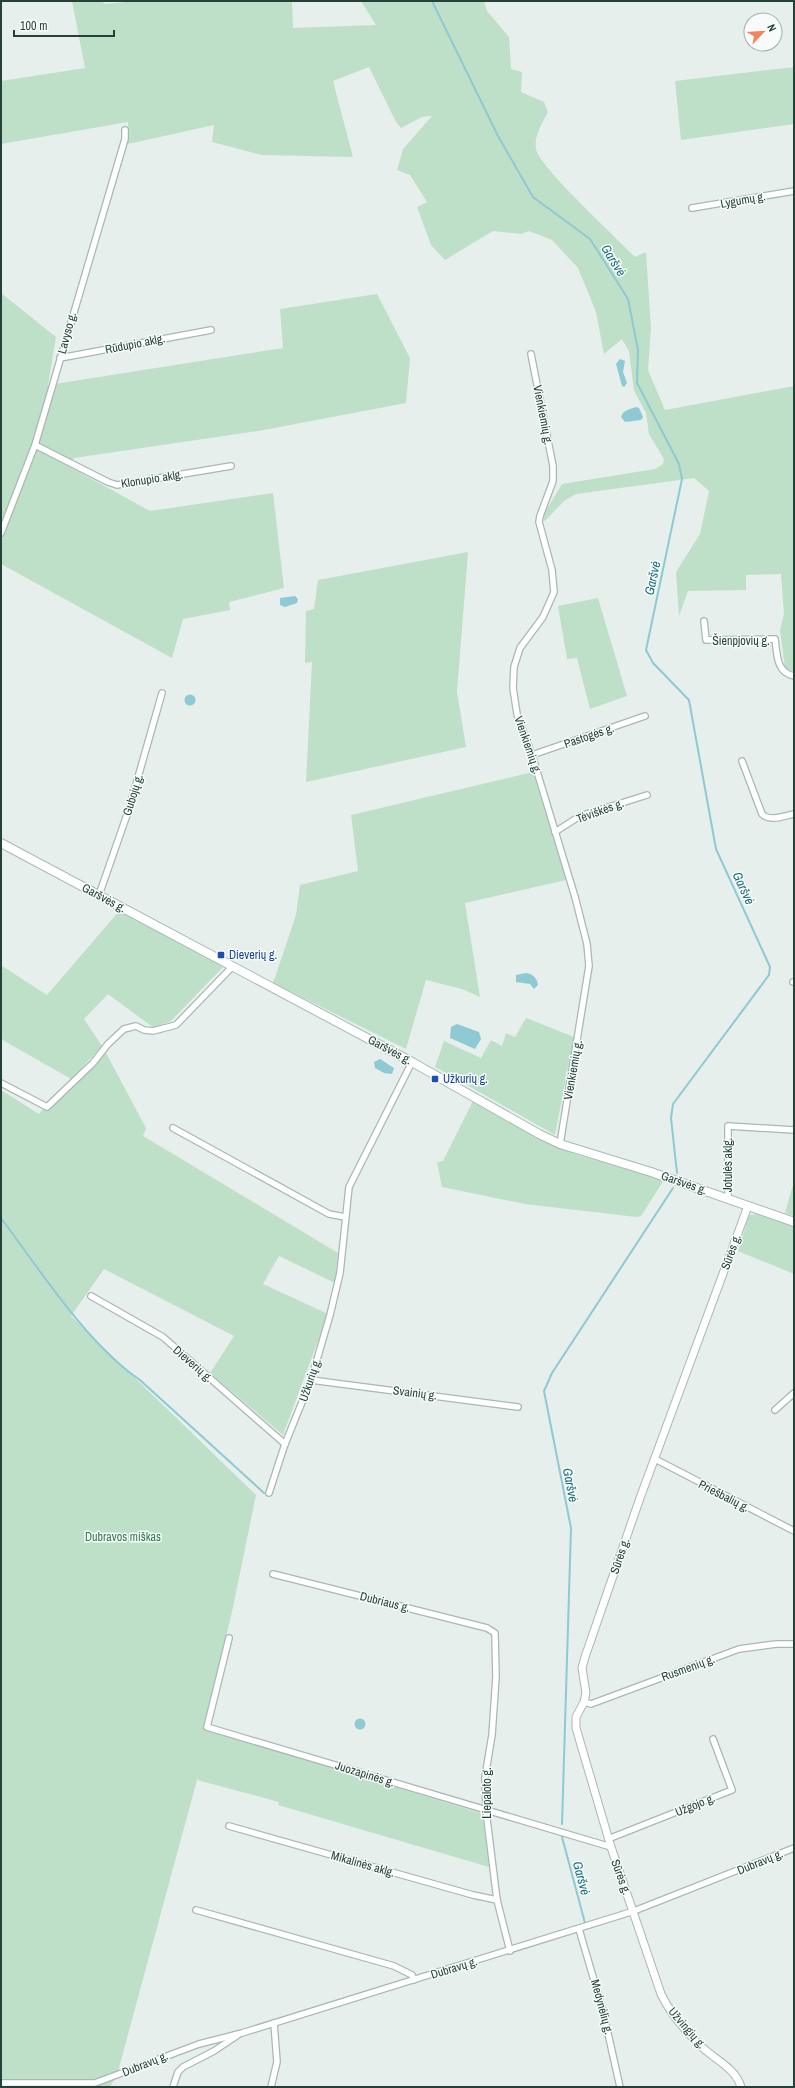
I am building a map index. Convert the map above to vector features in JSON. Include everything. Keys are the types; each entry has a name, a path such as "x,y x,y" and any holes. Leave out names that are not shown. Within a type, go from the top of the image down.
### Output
{"main road":[{"name":"Garšvės g.","path":"1,843 412,1062 560,1144 651,1172 794,1222"}],"street":[{"name":"Lavyso g.","path":"1,533 35,445 125,139 125,130"},
{"name":"Lygumų g.","path":"692,208 794,191"},
{"name":"Rūdupio aklg.","path":"60,358 210,330"},
{"name":"Vienkiemių g.","path":"531,354 553,466 553,481 540,516 540,522 552,570 554,592 543,617 520,648 514,667 513,688 517,714 532,755 587,944 589,966 560,1144"},
{"name":"Klonupio aklg.","path":"35,445 108,482 117,485 230,466"},
{"name":"Šienpjovių g.","path":"704,622 706,640 775,639 779,665 785,673 794,676"},
{"name":"Gubojų g.","path":"99,895 129,809 162,693"},
{"name":"Pastogės g.","path":"532,755 645,716"},
{"path":"742,761 762,814 766,818 772,819 794,814"},
{"name":"Tėviškės g.","path":"555,832 580,816 647,795"},
{"path":"1,1083 47,1107 71,1086 124,1029 136,1026 144,1030 153,1031 176,1025 232,967"},
{"name":"Užkurių g.","path":"269,1493 285,1444 312,1380 330,1315 340,1273 349,1187 412,1062"},
{"name":"Jotulės aklg.","path":"728,1199 728,1126 794,1130"},
{"path":"173,1128 330,1214 345,1216"},
{"name":"Sūrės g.","path":"634,1912 608,1839 576,1728 576,1717 584,1702 586,1693 582,1668 655,1459 748,1206"},
{"name":"Dieverių g.","path":"91,1296 163,1337 285,1444"},
{"name":"Svainių g.","path":"312,1380 518,1407"},
{"path":"775,1410 794,1393"},
{"name":"Priešbalių g.","path":"655,1459 794,1531"},
{"name":"Dubriaus g.","path":"273,1574 487,1628 495,1633"},
{"name":"Liepaloto g.","path":"495,1633 496,1677 492,1735 485,1777 486,1810 497,1900 510,1951"},
{"name":"Juozapinės g.","path":"229,1638 207,1727 611,1847"},
{"name":"Rusmenių g.","path":"584,1702 591,1704 739,1650 776,1644 794,1644"},
{"name":"Užgojo g.","path":"608,1839 732,1790 713,1739"},
{"name":"Mikalinės aklg.","path":"229,1826 472,1895 497,1900"},
{"name":"Dubravų g.","path":"1,2083 95,2083 147,2062 199,2044 242,2033 634,1912 794,1848"},
{"path":"196,1910 394,1966 412,1975 414,1980"},
{"name":"Užvingių g.","path":"634,1912 661,1994 669,2010 704,2048 732,2071 741,2087"},
{"name":"Medynėlių g.","path":"579,1929 603,2012 620,2087"},
{"path":"271,2087 277,2062 274,2023"},
{"path":"173,2087 178,2072 183,2067 242,2033"}],"green space":[{"path":"72,1 101,1 105,4 136,1 292,1 293,28 376,25 361,1 484,1 487,11 509,37 511,69 522,72 521,92 544,102 548,112 536,139 536,149 541,158 565,187 635,257 646,252 651,328 648,370 665,410 794,386 794,672 785,668 780,630 784,614 781,574 746,575 746,590 688,591 679,616 676,572 700,534 709,491 694,478 576,494 564,501 545,521 542,517 562,484 655,469 663,464 664,459 649,434 646,413 634,391 629,351 622,339 604,354 596,312 578,268 552,240 529,231 521,234 493,231 445,260 431,245 417,207 427,202 410,175 397,170 403,149 432,116 422,117 401,128 396,122 369,67 333,81 353,157 262,155 212,142 214,125 128,144 128,122 1,144 1,81 85,68"},
{"path":"794,67 794,124 681,140 675,81"},
{"path":"1,293 56,337 48,385 283,348 280,309 377,294 410,358 406,403 264,430 74,458 70,467 150,511 273,493 284,588 229,602 230,610 183,619 172,658 1,564"},
{"path":"468,552 457,692 466,747 306,782 312,662 305,663 306,611 314,609 318,580"},
{"path":"598,598 627,696 590,709 577,658 567,659 558,606"},
{"path":"533,772 566,880 465,903 480,997 462,989 426,980 406,1049 273,983 296,915 300,885 358,871 351,815"},
{"path":"120,910 224,966 171,1021 154,1028 108,994 84,1019 102,1046 71,1079 1,1039 1,967 2,966 47,995"},
{"path":"526,1018 574,1037 555,1135 435,1067 444,1041 481,1058 491,1040 502,1046 506,1033 515,1037"},
{"name":"Dubravos miškas","path":"106,1053 146,1128 143,1136 338,1253 335,1283 279,1256 263,1284 328,1314 283,1435 210,1373 234,1336 104,1269 71,1316 256,1495 233,1607 205,1729 480,1813 483,1820 489,1867 278,1805 279,1802 197,1780 117,2075 110,2087 1,2087 1,1090 39,1114 43,1109 49,1109"},
{"path":"473,1101 544,1141 577,1155 664,1180 641,1216 636,1217 525,1204 442,1187 437,1162 443,1161"},
{"path":"794,1181 794,1216 785,1213"},
{"path":"757,1214 794,1227 794,1274 738,1251 749,1215"}],"water":[{"path":"620,359 625,361 623,372 627,383 624,387 622,386 616,364"},
{"path":"636,407 639,408 643,417 641,420 625,422 621,417 623,413"},
{"path":"295,596 298,599 297,603 285,607 280,605 280,598"},
{"path":"188,695 192,695 194,696 194,704 188,705 185,702 185,698"},
{"path":"526,973 533,975 537,980 538,985 534,989 530,984 516,982 516,975"},
{"path":"457,1024 479,1032 481,1039 475,1049 450,1038 451,1027"},
{"path":"380,1059 394,1068 392,1074 384,1073 375,1068 374,1062"},
{"path":"358,1719 362,1719 364,1720 364,1728 358,1729 355,1726 355,1722"}],"waterway":[{"name":"Garšvė","path":"432,1 498,136 533,197 590,239 628,299 638,350 637,383 679,464 682,479 646,650 653,663 689,700 716,849 770,967 769,975 673,1104 671,1118 677,1173"},
{"name":"Garšvė","path":"562,1824 571,1528 544,1391 552,1373 673,1188"},
{"path":"1,1218 65,1305 101,1347 120,1365 140,1380 264,1493"},
{"name":"Garšvė","path":"562,1837 585,1923"}],"place":[{"name":"Dieverių g.","path":"221,955"},
{"name":"Užkurių g.","path":"435,1079"}]}
